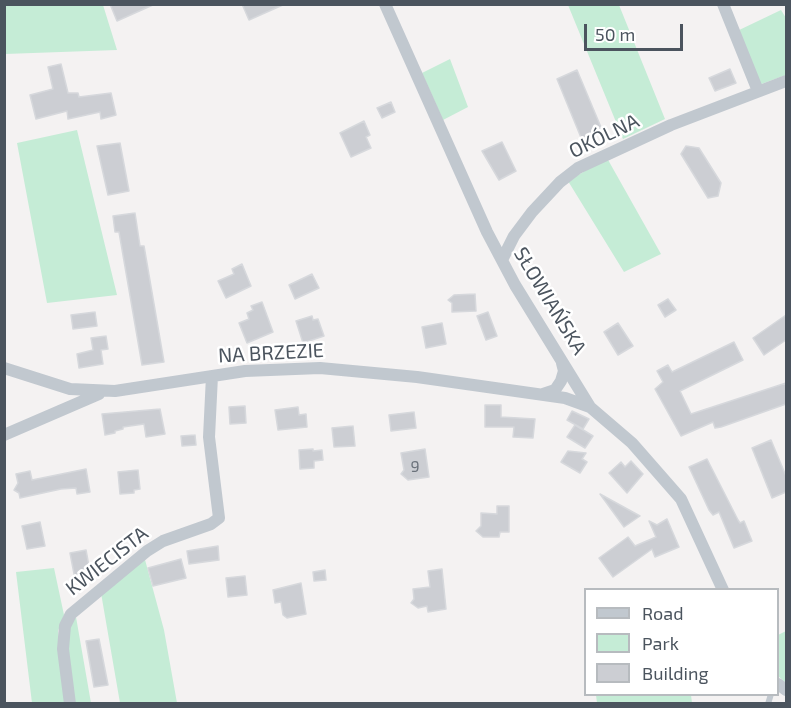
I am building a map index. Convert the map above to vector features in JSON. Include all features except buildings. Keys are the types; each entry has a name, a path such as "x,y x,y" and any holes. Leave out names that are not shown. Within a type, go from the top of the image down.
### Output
{"street":[{"name":"SŁOWIAŃSKA","path":"385,4 502,260 590,407 632,443 681,499 722,588"},
{"path":"723,4 758,92"},
{"name":"OKÓLNA","path":"502,260 514,236 532,212 560,182 578,168 663,129 786,81"},
{"path":"542,394 555,390 561,381 564,371 561,360"},
{"name":"NA BRZEZIE","path":"4,368 70,389 115,391 245,371 320,368 417,377 542,394 565,398 590,407"},
{"name":"KWIECISTA","path":"70,704 63,649 65,626 71,614 147,551 163,541 211,524 219,518 209,437 212,376"},
{"path":"4,435 90,396 115,391"}],"green space":[{"path":"4,5 103,5 117,50 5,54"},
{"path":"568,5 619,5 665,119 623,139"},
{"path":"781,10 786,18 786,75 756,86 735,32"},
{"path":"450,59 468,107 443,120 422,73"},
{"path":"77,130 117,295 47,303 17,143"},
{"path":"607,158 661,254 624,272 568,181"},
{"path":"144,556 164,630 177,703 120,703 101,593"},
{"path":"54,568 64,615 58,631 69,703 32,703 16,572"},
{"path":"76,617 91,703 74,703 66,656 68,630"},
{"path":"786,631 786,683 779,677 779,634"},
{"path":"596,696 691,696 692,703 597,703"}]}
